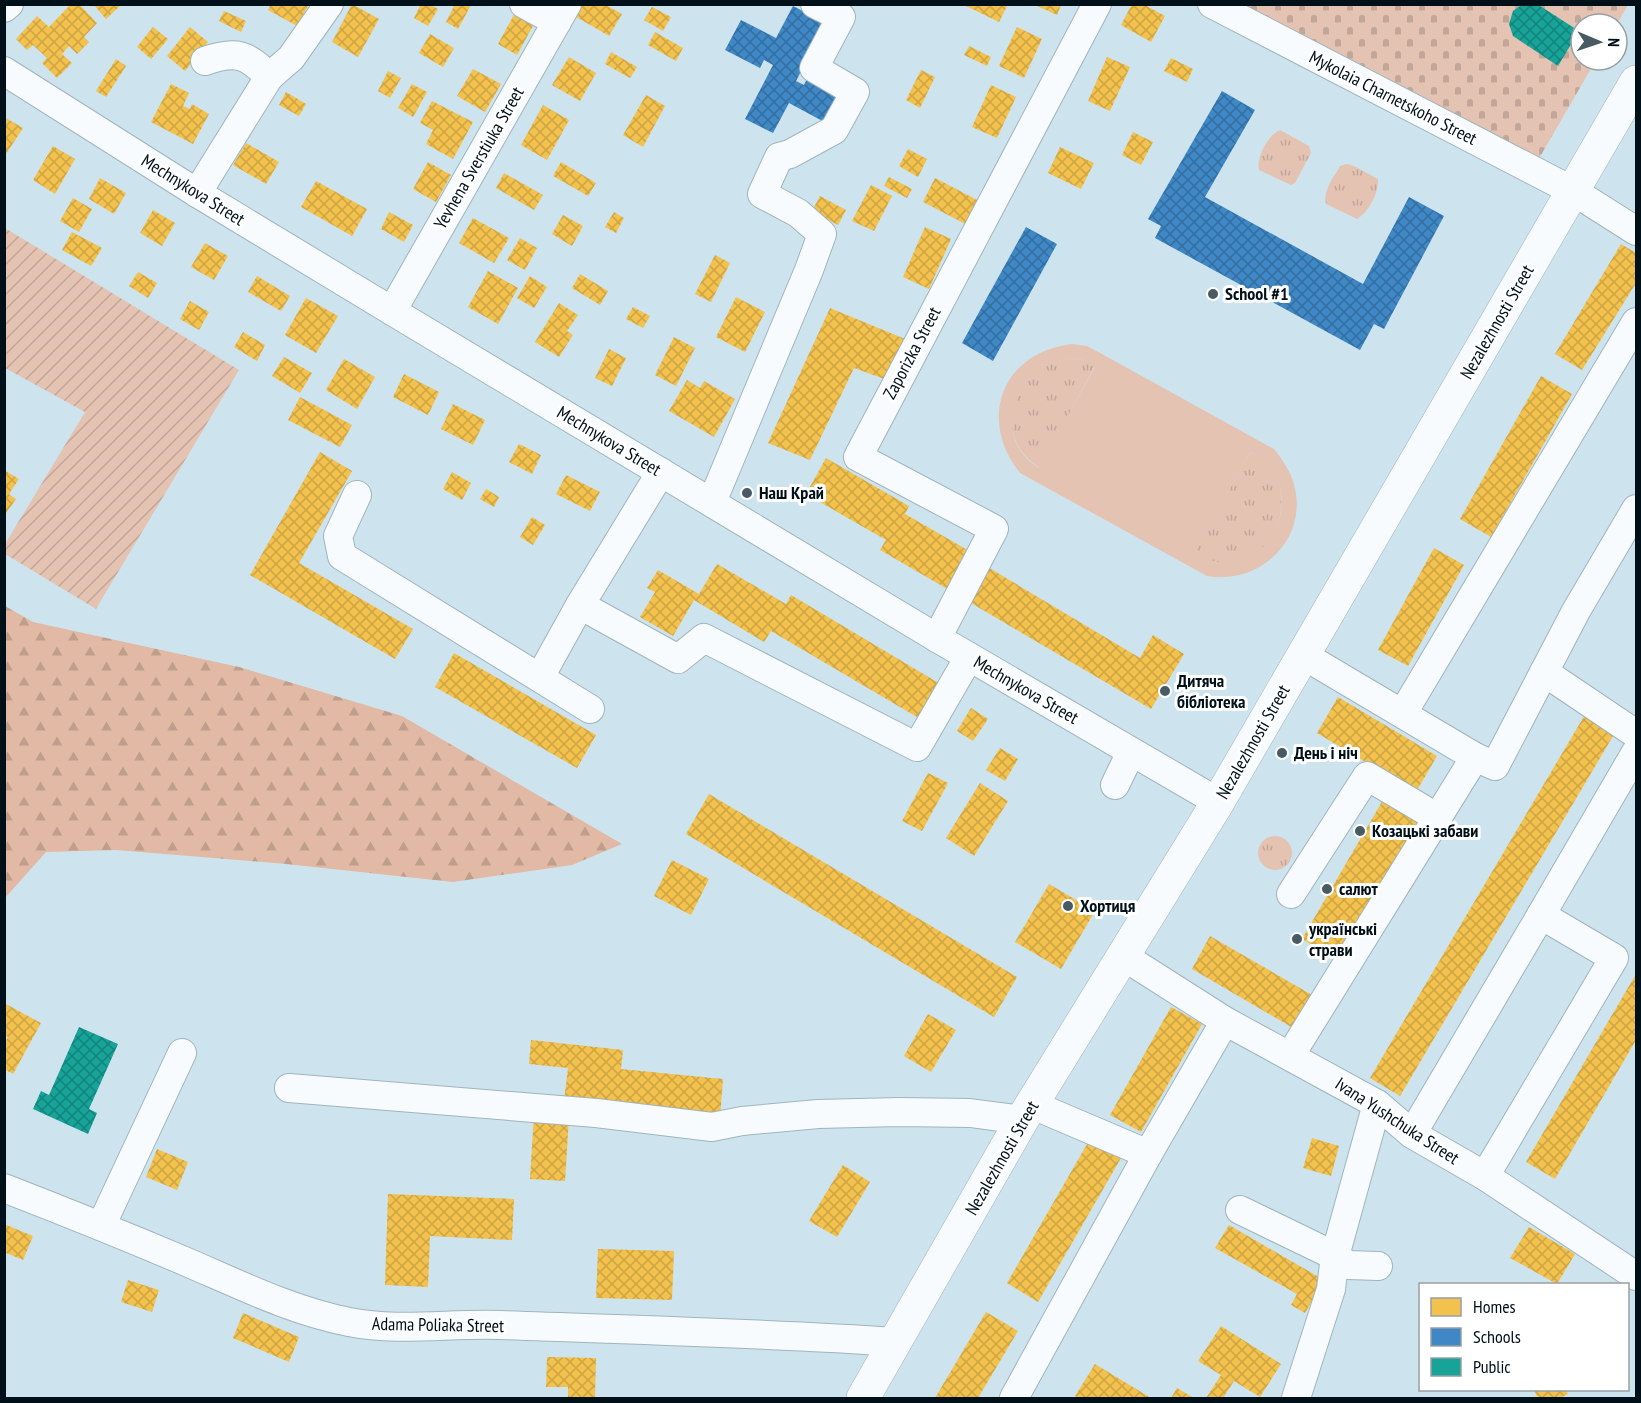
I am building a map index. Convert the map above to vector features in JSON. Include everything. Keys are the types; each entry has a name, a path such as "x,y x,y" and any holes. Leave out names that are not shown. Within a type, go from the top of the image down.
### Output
{"main road":[{"name":"Nezalezhnosti Street","path":"863,1398 1028,1113 1218,802 1636,82"}],"street":[{"path":"4,8 9,4"},
{"path":"196,193 269,77 291,58 329,4"},
{"path":"525,4 562,13"},
{"path":"712,502 822,234 798,213 762,194 778,157 790,154 834,130 855,92 814,68 841,17 815,4"},
{"name":"Zaporizka Street","path":"937,638 994,530 858,457 1097,4"},
{"name":"Mykolaia Charnetskoho Street","path":"1212,4 1573,191 1636,231"},
{"name":"Yevhena Sverstiuka Street","path":"392,311 562,13"},
{"path":"205,61 221,55 243,56 269,77"},
{"name":"Mechnykova Street","path":"4,71 196,193 937,638 1218,802"},
{"path":"1403,713 1628,358 1636,322"},
{"path":"540,677 580,605 661,472"},
{"path":"357,495 338,536 342,556 590,709"},
{"path":"1304,655 1475,757 1495,766 1576,611 1636,509"},
{"path":"580,605 678,659 704,638 917,747 969,657"},
{"path":"1544,672 1636,734"},
{"path":"1115,785 1131,752"},
{"path":"1412,1134 1636,752"},
{"path":"1290,1056 1475,757"},
{"path":"1291,894 1367,776 1438,818"},
{"path":"1485,1176 1614,958 1541,915"},
{"name":"Ivana Yushchuka Street","path":"1123,956 1225,1021 1377,1104 1412,1134 1485,1176 1636,1275"},
{"path":"1014,1398 1148,1154 1225,1021"},
{"path":"101,1226 182,1053"},
{"path":"289,1088 596,1113 712,1127 742,1121 818,1114 1028,1113 1148,1154"},
{"path":"1296,1398 1331,1288 1335,1256 1377,1104"},
{"name":"Adama Poliaka Street","path":"4,1188 101,1226 246,1288 314,1313 359,1324 390,1328 476,1324 763,1333 897,1342"},
{"path":"1240,1210 1335,1256 1348,1265 1378,1266"}],"green space":[{"path":"1245,5 1628,5 1624,12 1569,12 1569,72 1589,72 1537,162"},
{"path":"1280,130 1309,146 1311,153 1295,183 1291,185 1259,170 1259,159 1264,147"},
{"path":"1347,164 1378,179 1377,190 1372,201 1357,219 1326,204 1325,199 1340,166"},
{"path":"5,228 239,370 96,609 5,554 5,544 85,412 5,368"},
{"path":"1072,344 1087,346 1274,449 1285,464 1293,481 1297,501 1295,520 1288,538 1277,553 1263,565 1246,573 1227,577 1207,576 1020,473 1007,452 1000,431 999,411 1004,391 1013,374 1028,360 1048,350","holes":["1072,358 1083,360 1095,367 1039,468 1023,455 1014,439 1012,421 1015,404 1023,388 1035,374 1052,363","1250,452 1270,468 1280,488 1281,510 1274,531 1261,549 1242,560 1220,562 1195,553"]},
{"path":"1072,358 1095,366 1040,468 1024,455 1015,439 1012,421 1014,404 1022,388 1035,374 1052,363"},
{"path":"1250,452 1266,462 1276,477 1281,493 1281,511 1276,528 1267,543 1255,555 1239,562 1221,564 1194,554"},
{"path":"5,606 33,622 239,667 402,716 622,844 572,865 453,882 286,864 116,850 46,852 5,898"},
{"path":"1275,836 1287,841 1292,853 1287,865 1275,870 1263,865 1258,853 1263,841"}],"building: Homes":[{"path":"71,4 79,4 97,23 84,37 89,42 77,54 69,46 62,54 72,63 57,78 42,63 47,58 33,45 27,50 16,39 37,16 49,27"},
{"path":"93,4 122,4 106,19"},
{"path":"271,4 309,4 297,26 268,10"},
{"path":"352,4 379,19 358,57 332,42"},
{"path":"421,4 429,4 438,9 428,26 414,18"},
{"path":"455,4 471,5 458,29 446,22"},
{"path":"580,4 604,4 622,14 609,36 573,15"},
{"path":"1132,4 1143,4 1165,16 1151,42 1121,25"},
{"path":"964,5 1005,5 1007,6 999,22"},
{"path":"1035,5 1061,5 1057,15"},
{"path":"652,7 671,17 663,31 644,20"},
{"path":"224,11 246,21 241,32 219,21"},
{"path":"515,13 534,24 517,55 498,44"},
{"path":"153,27 168,39 151,59 137,47"},
{"path":"190,27 208,42 185,71 167,56"},
{"path":"1017,27 1042,39 1024,78 999,66"},
{"path":"655,32 683,48 676,61 648,45"},
{"path":"430,34 454,48 443,67 419,53"},
{"path":"969,46 991,57 987,66 964,55"},
{"path":"611,52 637,67 630,78 605,64"},
{"path":"569,57 596,73 580,101 552,85"},
{"path":"1107,57 1130,67 1110,111 1088,101"},
{"path":"1171,58 1193,69 1187,82 1164,71"},
{"path":"116,59 126,66 106,97 96,91"},
{"path":"473,69 501,84 485,112 457,96"},
{"path":"921,70 935,77 920,108 906,100"},
{"path":"388,71 401,78 390,98 378,91"},
{"path":"171,84 189,93 183,106 190,109 192,104 209,114 193,144 151,122"},
{"path":"412,84 427,92 413,117 398,108"},
{"path":"991,85 1016,97 997,138 972,127"},
{"path":"286,92 306,104 299,116 279,105"},
{"path":"646,95 665,106 643,147 623,135"},
{"path":"432,101 473,122 453,159 426,144 433,130 420,123"},
{"path":"543,105 569,120 547,160 521,145"},
{"path":"4,117 23,128 4,157"},
{"path":"1133,132 1153,142 1141,165 1122,155"},
{"path":"246,143 279,162 266,184 233,165"},
{"path":"53,146 75,159 55,194 33,180"},
{"path":"1060,147 1094,163 1081,189 1048,173"},
{"path":"908,149 927,159 918,177 899,166"},
{"path":"428,162 451,175 436,202 413,189"},
{"path":"561,162 596,183 588,196 553,176"},
{"path":"504,173 543,195 534,210 496,188"},
{"path":"889,177 912,189 907,198 884,186"},
{"path":"100,178 126,193 114,214 89,199"},
{"path":"935,178 983,203 971,227 923,202"},
{"path":"316,181 367,209 352,236 301,207"},
{"path":"871,185 892,196 874,231 852,221"},
{"path":"820,196 846,210 838,225 812,211"},
{"path":"73,198 92,209 79,232 60,221"},
{"path":"153,210 175,223 162,246 140,233"},
{"path":"389,212 413,225 404,242 381,229"},
{"path":"614,212 624,218 616,233 605,227"},
{"path":"563,215 583,226 572,246 552,234"},
{"path":"473,218 509,238 494,263 459,243"},
{"path":"925,227 951,239 929,289 903,277"},
{"path":"72,232 102,248 91,266 62,250"},
{"path":"520,238 537,248 525,270 507,260"},
{"path":"205,243 228,256 214,280 191,267"},
{"path":"1621,244 1636,253 1636,283 1582,370 1555,354"},
{"path":"715,255 730,263 711,302 695,294"},
{"path":"488,271 518,288 498,324 468,307"},
{"path":"138,272 157,283 148,298 129,286"},
{"path":"580,274 608,291 600,305 572,288"},
{"path":"257,276 290,296 281,311 248,292"},
{"path":"530,276 547,287 534,308 517,298"},
{"path":"736,297 765,312 745,352 716,337"},
{"path":"306,298 338,316 316,353 285,335"},
{"path":"190,301 209,312 199,330 180,319"},
{"path":"559,303 578,315 567,331 573,335 559,357 535,342"},
{"path":"633,307 650,316 643,328 626,319"},
{"path":"830,308 905,339 890,381 854,368 810,460 768,443"},
{"path":"243,332 265,345 257,361 234,347"},
{"path":"674,337 695,348 676,386 655,375"},
{"path":"609,349 626,358 612,386 595,378"},
{"path":"284,357 312,373 300,393 272,376"},
{"path":"344,359 375,377 357,409 326,390"},
{"path":"404,374 439,392 428,415 393,397"},
{"path":"1541,376 1572,394 1491,537 1460,519"},
{"path":"687,380 700,388 704,381 735,399 714,437 669,411"},
{"path":"300,397 352,425 340,447 288,420"},
{"path":"453,404 485,420 473,445 441,429"},
{"path":"519,444 541,455 532,474 509,462"},
{"path":"320,452 352,471 299,563 413,629 395,659 250,575"},
{"path":"826,458 909,506 905,514 971,552 949,590 880,550 886,540 806,494"},
{"path":"4,470 19,479 9,494 16,499 4,516"},
{"path":"452,472 471,483 462,500 443,489"},
{"path":"566,475 600,492 590,511 556,494"},
{"path":"486,489 499,497 494,507 480,499"},
{"path":"532,517 545,525 533,545 520,537"},
{"path":"1434,548 1464,565 1408,666 1378,650"},
{"path":"717,564 786,604 791,595 942,685 922,720 771,631 764,642 694,600 673,636 640,617 655,592 647,588 658,570 699,594"},
{"path":"986,566 1140,658 1153,635 1184,654 1151,709 966,600"},
{"path":"454,653 596,735 577,768 435,687"},
{"path":"1338,697 1437,756 1416,792 1317,733"},
{"path":"971,708 988,719 973,741 957,731"},
{"path":"1586,713 1616,731 1400,1096 1370,1078"},
{"path":"1000,748 1018,759 1005,781 986,770"},
{"path":"928,773 948,783 922,831 902,821"},
{"path":"980,783 1008,801 974,856 946,838"},
{"path":"709,794 1017,977 994,1017 686,834"},
{"path":"1383,800 1419,821 1338,960 1302,939"},
{"path":"672,860 709,879 691,915 654,896"},
{"path":"1049,884 1095,911 1061,969 1015,942"},
{"path":"1210,936 1312,995 1293,1028 1192,969"},
{"path":"1636,974 1636,1040 1555,1179 1526,1162"},
{"path":"4,1003 41,1023 13,1074 4,1069 4,1044 8,1037 4,1035"},
{"path":"1171,1007 1202,1024 1141,1132 1110,1115"},
{"path":"928,1014 956,1030 931,1072 904,1056"},
{"path":"531,1040 623,1050 621,1069 723,1079 720,1117 564,1101 568,1068 529,1064"},
{"path":"534,1114 569,1117 565,1181 530,1179"},
{"path":"1312,1138 1339,1146 1331,1176 1303,1168"},
{"path":"1090,1139 1121,1158 1038,1302 1007,1283"},
{"path":"157,1149 188,1162 177,1190 146,1177"},
{"path":"843,1165 870,1182 837,1237 809,1221"},
{"path":"388,1194 514,1199 512,1240 430,1236 428,1287 385,1285"},
{"path":"4,1224 33,1236 23,1260 4,1252"},
{"path":"1229,1225 1324,1280 1305,1313 1291,1305 1297,1294 1215,1248"},
{"path":"1529,1227 1575,1254 1558,1283 1510,1258"},
{"path":"598,1249 674,1251 672,1300 596,1298"},
{"path":"128,1280 159,1290 152,1312 121,1302"},
{"path":"986,1312 1018,1331 978,1398 935,1398"},
{"path":"243,1313 299,1337 289,1362 233,1338"},
{"path":"1221,1326 1281,1364 1260,1397 1234,1381 1223,1398 1206,1398 1221,1375 1198,1361"},
{"path":"547,1357 596,1358 595,1398 568,1398 568,1387 546,1387"},
{"path":"1095,1364 1151,1398 1078,1398 1075,1396"},
{"path":"1177,1388 1194,1398 1171,1398"},
{"path":"1534,1391 1566,1391 1568,1394 1560,1398 1538,1398"}],"building: Schools":[{"path":"793,6 826,23 796,81 804,85 808,77 843,95 828,124 789,103 773,133 745,119 773,65 764,60 760,68 725,50 741,20 776,38"},
{"path":"1222,91 1255,110 1205,197 1363,284 1409,197 1444,216 1384,329 1374,324 1360,350 1155,238 1161,226 1148,219"},
{"path":"1026,227 1057,244 993,361 962,343"}],"building: Public":[{"path":"1523,4 1540,6 1569,25 1569,48 1558,66 1513,36 1509,24 1513,11"},
{"path":"79,1027 118,1044 89,1109 97,1113 88,1134 33,1109 41,1091 49,1095"}],"place":[{"name":"School #1","path":"1213,294"},
{"name":"Наш Край","path":"747,493"},
{"name":"Дитяча бібліотека","path":"1165,691"},
{"name":"День і ніч","path":"1282,753"},
{"name":"Козацькі забави","path":"1360,831"},
{"name":"салют","path":"1327,889"},
{"name":"Хортиця","path":"1068,906"},
{"name":"українські страви","path":"1297,939"}]}
